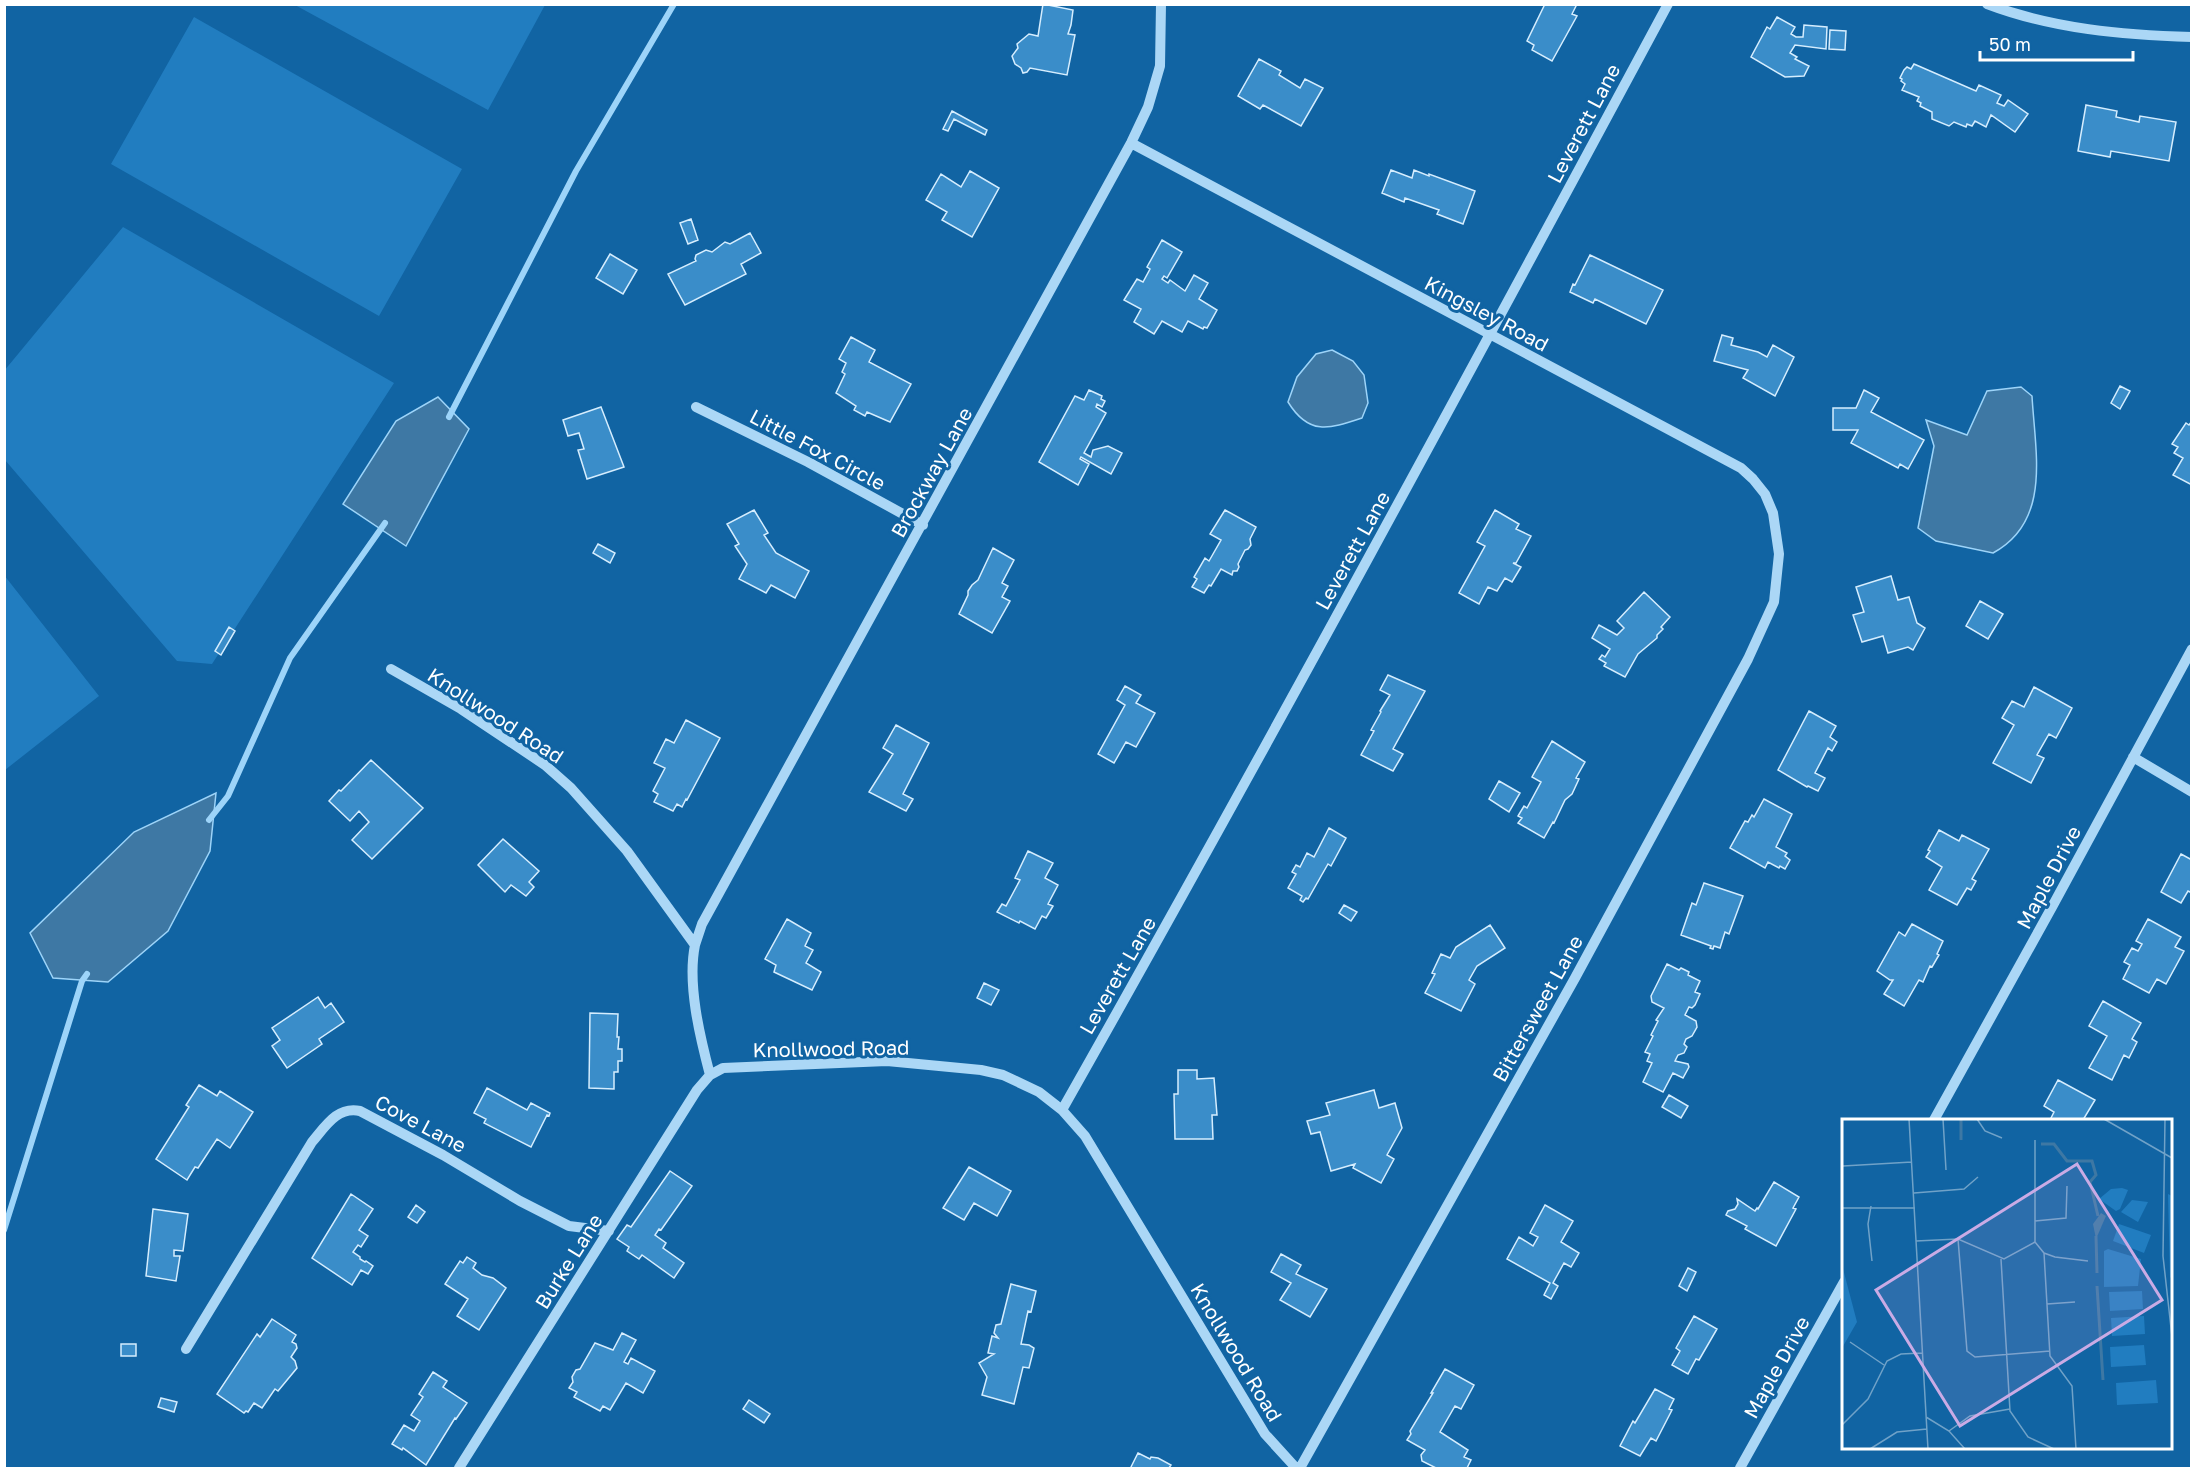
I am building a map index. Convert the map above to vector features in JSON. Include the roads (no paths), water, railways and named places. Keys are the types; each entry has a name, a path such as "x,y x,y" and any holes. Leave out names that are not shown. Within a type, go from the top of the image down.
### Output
{"street":[{"name":"Brockway Lane","path":"695,945 708,914 1131,143 1148,107 1160,66 1161,4"},
{"name":"Leverett Lane","path":"1062,1110 1186,890 1490,335 1668,4"},
{"path":"1987,4 2072,27 2146,35 2192,37"},
{"name":"Kingsley Road","path":"1131,143 1741,468 1753,478 1765,494 1773,513 1779,554"},
{"name":"Little Fox Circle","path":"696,407 808,462 923,525"},
{"name":"Bittersweet Lane","path":"1298,1468 1575,978 1748,659 1774,602 1779,554"},
{"name":"Maple Drive","path":"1935,1119 2192,649"},
{"name":"Knollwood Road","path":"391,669 461,709 545,765 571,788 627,851 695,945"},
{"path":"2133,757 2192,792"},
{"path":"695,945 693,958 697,1028 710,1075"},
{"name":"Knollwood Road","path":"710,1075 723,1068 887,1061 981,1070 1003,1075 1039,1092 1062,1110 1084,1136 1265,1434 1298,1468"},
{"name":"Burke Lane","path":"459,1468 697,1090 710,1075"},
{"name":"Cove Lane","path":"186,1349 312,1142 336,1115 351,1109 360,1111 443,1155 520,1201 569,1226 609,1231"},
{"name":"Maple Drive","path":"1740,1468 1842,1286"}],"waterway":[{"path":"449,417 576,171 674,4"},
{"path":"209,820 228,796 290,658 385,523"},
{"path":"4,1230 82,981 87,974"}]}
